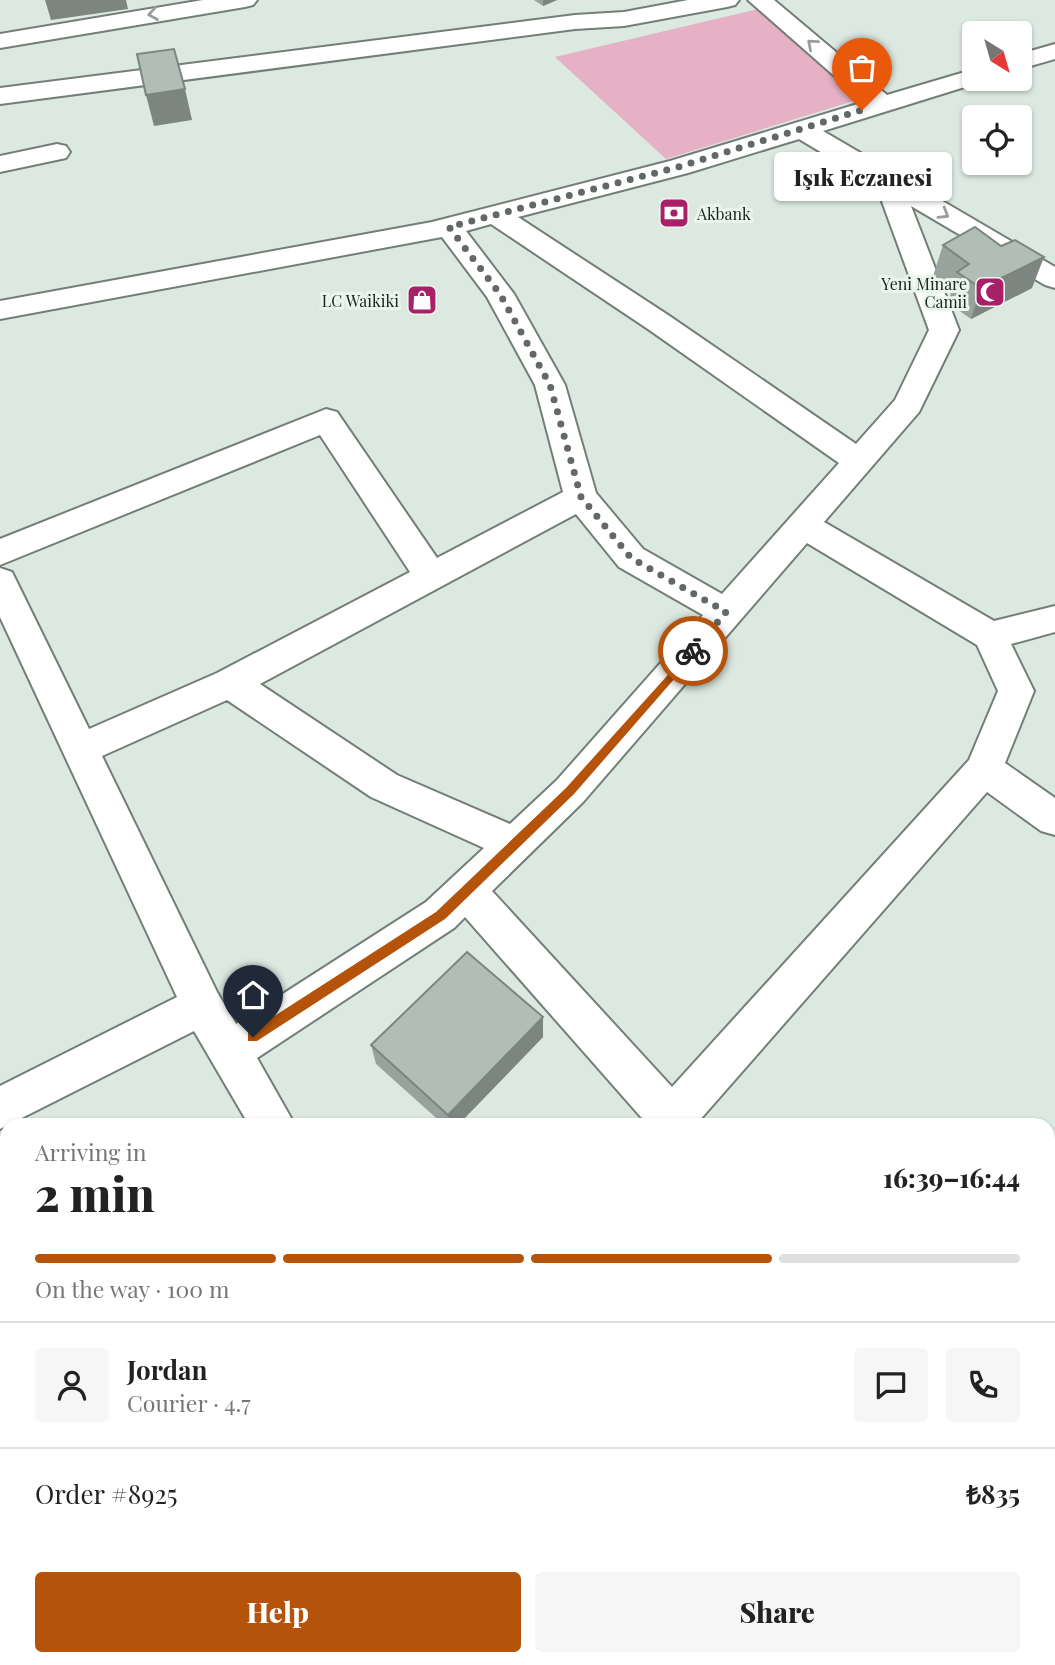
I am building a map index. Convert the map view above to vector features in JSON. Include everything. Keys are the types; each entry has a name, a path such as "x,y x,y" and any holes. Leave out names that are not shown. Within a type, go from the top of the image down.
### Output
{"street":[{"path":"0,41 245,0"},
{"path":"0,96 575,22 624,19 727,0"},
{"path":"760,0 882,104"},
{"path":"1032,58 1055,51"},
{"path":"0,310 449,227 678,167 962,80"},
{"path":"801,129 1055,279"},
{"path":"0,164 57,152"},
{"path":"229,1052 440,915 570,791 908,405 944,330 888,180"},
{"path":"496,215 658,322 858,461"},
{"path":"449,227 500,294 550,385 581,497 631,558 726,612"},
{"path":"0,553 326,420 432,578"},
{"path":"80,749 230,683 581,497"},
{"path":"678,1118 984,769 1016,691 990,636 803,525"},
{"path":"0,581 202,1006 269,1118"},
{"path":"990,636 1055,619"},
{"path":"230,683 384,786 514,844"},
{"path":"984,769 1055,820"},
{"path":"466,890 670,1118"},
{"path":"0,1108 202,1006"}],"shaded area":[{"path":"758,9 860,99 666,159 555,57"}],"building":[{"path":"174,49 185,89 146,95 137,54"},
{"path":"975,227 1001,246 1015,240 1044,257 981,288 957,272 969,264 943,245"},
{"path":"467,952 543,1017 448,1115 371,1045"}],"way so far":[{"path":"693,651 726,612 631,558 581,497 550,385 500,294 449,227 678,167 862,110"}],"place":[{"name":"Işık Eczanesi","path":"862,110"},
{"name":"Akbank","path":"674,213"},
{"name":"Yeni Minare Camii","path":"990,292"},
{"name":"LC Waikiki","path":"422,300"}],"route":[{"path":"253,1037 440,915 570,791 693,651"}]}
